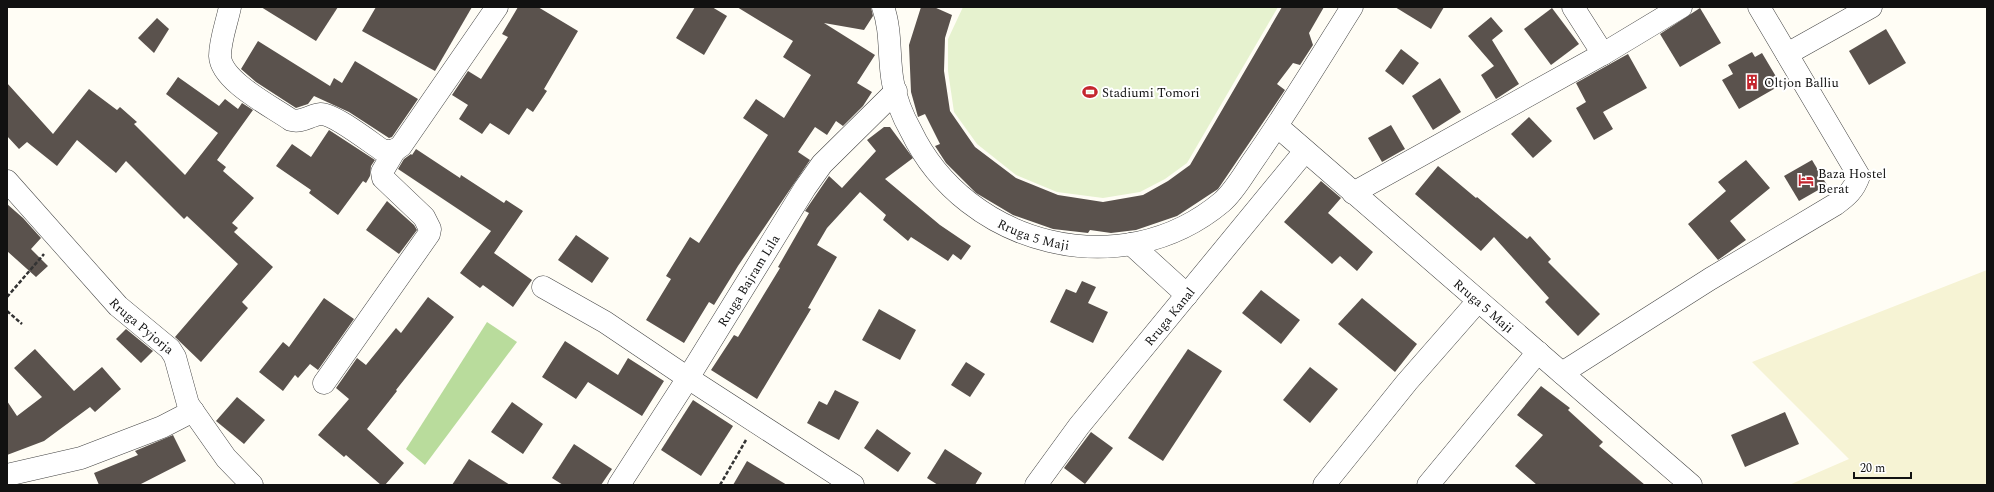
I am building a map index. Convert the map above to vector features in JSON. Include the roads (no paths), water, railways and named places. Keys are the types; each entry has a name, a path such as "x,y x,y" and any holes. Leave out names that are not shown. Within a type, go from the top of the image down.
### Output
{"street":[{"path":"230,7 220,57 224,71 230,77 291,120 297,122 312,116 329,115 382,150 395,150"},
{"path":"324,383 429,234 430,229 424,217 383,178 382,172 395,150 401,146 497,7"},
{"name":"Rruga 5 Maji","path":"883,7 889,28 893,83 910,130 920,149 935,170 967,203 986,216 1017,232 1056,243 1106,247 1131,244 1177,230 1203,216 1224,201 1277,126 1352,7"},
{"path":"1573,7 1603,54"},
{"path":"1353,192 1603,54 1681,7"},
{"path":"1562,373 1710,279 1836,204 1848,196 1855,187 1859,176 1759,7"},
{"path":"1787,54 1870,7"},
{"name":"Rruga Bajram Lila","path":"619,485 688,378 810,182 833,153 896,91"},
{"name":"Rruga 5 Maji","path":"1277,126 1691,485"},
{"name":"Rruga Kanal","path":"1036,485 1079,426 1305,151"},
{"name":"Rruga Pyjorja","path":"7,181 118,306 170,349 178,365 185,396 193,411 226,458 252,485"},
{"path":"1131,244 1187,295"},
{"path":"543,287 605,322 688,378 853,485"},
{"path":"1324,485 1407,382 1478,301"},
{"path":"1428,485 1538,352"},
{"path":"7,475 81,458 162,427 193,411"},
{"path":"7,478 11,485"}],"place":[{"name":"Oltjon Balliu","path":"1752,82"},
{"name":"Stadiumi Tomori","path":"1090,92"},
{"name":"Baza Hostel Berat","path":"1806,180"}]}
